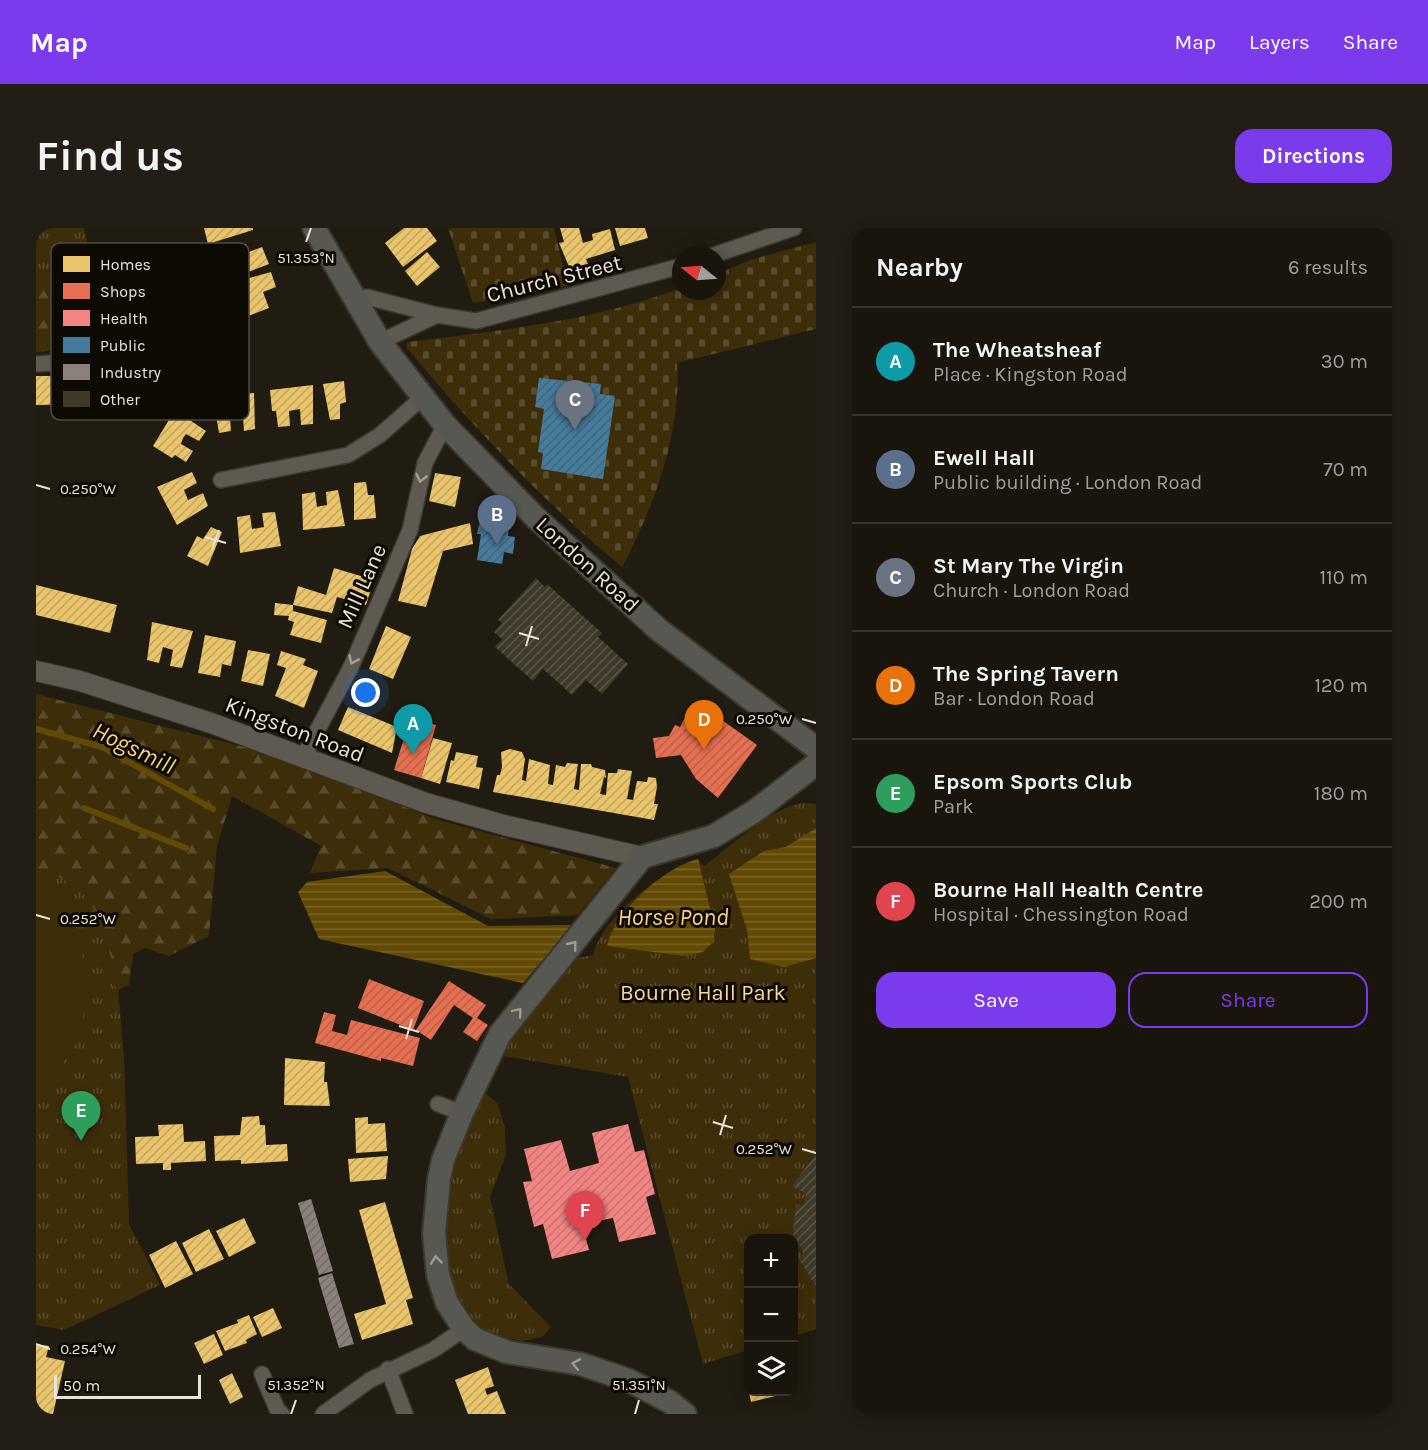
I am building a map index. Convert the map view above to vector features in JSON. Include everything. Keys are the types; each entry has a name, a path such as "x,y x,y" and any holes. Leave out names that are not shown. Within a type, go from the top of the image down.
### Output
{"main road":[{"name":"London Road","path":"314,228 354,301 380,342 445,425 536,518 659,630 816,748"},
{"path":"685,1414 670,1402 628,1380 581,1364 507,1352 475,1339 464,1329 441,1290 435,1260 435,1210 443,1160 462,1113 500,1034 642,857 714,836 755,811 816,764"}],"street":[{"path":"726,251 794,228"},
{"name":"Church Street","path":"354,301 367,297 436,315 476,321 672,268"},
{"path":"380,342 436,315"},
{"path":"36,364 51,363"},
{"path":"221,480 348,455 380,435 423,397"},
{"name":"Mill Lane","path":"302,759 351,667 390,577 410,530 425,463 445,425"},
{"name":"Kingston Road","path":"36,671 80,681 211,723 302,759 426,803 504,825 642,857"},
{"path":"438,1104 462,1113"},
{"path":"323,1414 388,1369 434,1350 464,1329"},
{"path":"388,1369 405,1414"},
{"path":"262,1374 282,1414"}],"green space":[{"path":"36,228 84,228 87,243 51,243 51,338 36,341"},
{"path":"448,228 554,228 568,286 473,303"},
{"path":"816,242 816,329 677,363 675,416 663,468 645,520 622,567 564,516 509,462 406,347 407,342 511,329 580,317 672,291 672,300 726,300 726,270 753,259"},
{"path":"51,265 51,351 36,352 36,274"},
{"path":"36,694 268,753 435,819 616,868 578,915 491,919 388,868 310,873 321,846 232,796 217,846 209,936 169,956 145,948 133,954 129,985 116,991 104,931 88,900 75,887 36,868"},
{"name":"Bourne Hall Park","path":"803,803 816,804 816,1329 798,1335 798,1234 744,1234 744,1351 703,1364 628,1077 503,1056 521,1018 577,958 594,955 598,942 607,927 636,897 669,872 685,864 698,859 704,866 764,820 791,806"},
{"path":"36,866 58,873 102,900 116,966 124,1057 129,1224 160,1285 64,1330 36,1325"},
{"path":"36,884 73,915 87,977 81,1037 54,1075 36,1088"},
{"path":"485,1093 498,1104 505,1128 506,1155 490,1197 509,1284 551,1327 542,1337 522,1341 493,1335 475,1327 450,1285 443,1258 450,1171 480,1095"}],"water":[{"path":"816,828 816,958 784,967 750,959 747,930 729,874 764,851 786,847"},
{"name":"Horse Pond","path":"698,859 715,929 713,942 703,952 685,956 607,946 620,919 643,893 671,871"},
{"path":"385,871 488,926 573,925 523,983 319,939 298,892 307,882"}],"building: Homes":[{"path":"204,228 253,228 253,230 208,243"},
{"path":"404,228 427,228 437,241 403,267 385,243"},
{"path":"560,228 579,228 583,243 593,240 592,234 610,229 615,250 586,259 588,264 570,269 559,243 564,242"},
{"path":"615,228 645,228 648,238 620,246"},
{"path":"262,247 269,264 249,272 249,252"},
{"path":"427,252 440,267 417,286 405,271"},
{"path":"271,272 276,287 263,292 269,308 249,316 249,278"},
{"path":"36,376 51,376 51,405 36,405"},
{"path":"344,381 346,402 340,404 340,419 330,420 323,384"},
{"path":"313,385 313,424 301,425 300,409 289,411 290,426 278,427 276,411 272,411 270,390"},
{"path":"249,393 254,393 255,429 244,431 243,420 249,420"},
{"path":"169,420 190,420 206,431 199,441 186,434 183,438 181,444 193,451 186,462 175,455 172,458 153,446"},
{"path":"217,420 230,420 231,431 219,433"},
{"path":"192,472 197,483 184,490 188,500 203,493 208,506 177,525 157,487"},
{"path":"435,473 461,477 455,507 429,501"},
{"path":"366,482 368,495 374,495 376,518 354,520 354,483"},
{"path":"338,490 345,526 303,530 302,494 315,492 317,507 327,505 326,492"},
{"path":"275,512 281,546 240,553 237,517 250,515 252,529 264,527 262,513"},
{"path":"470,523 473,544 443,551 426,607 398,601 412,549 420,536"},
{"path":"211,527 222,532 208,566 187,556 197,536 203,539"},
{"path":"334,568 374,580 366,605 337,597 332,613 293,605 298,586 326,595"},
{"path":"36,585 117,605 110,633 36,615"},
{"path":"275,603 293,605 293,611 327,620 321,643 290,635 294,622 288,620 289,616 274,615"},
{"path":"152,622 193,631 182,668 170,666 173,650 163,647 159,663 147,660"},
{"path":"386,626 411,637 393,679 369,669"},
{"path":"205,635 236,641 231,666 222,664 220,677 198,673"},
{"path":"248,650 270,654 263,686 241,681"},
{"path":"281,651 306,659 303,665 318,671 304,708 275,696 286,668 277,665"},
{"path":"348,707 397,727 392,753 338,730"},
{"path":"433,738 452,743 440,784 421,778"},
{"path":"510,749 522,752 525,759 522,780 526,781 529,759 550,765 548,784 553,785 556,765 565,767 567,763 578,764 574,789 579,790 581,764 591,764 592,767 605,770 606,778 604,777 600,794 606,795 608,773 617,773 618,769 632,771 627,799 633,800 637,781 647,782 648,777 656,778 654,804 658,804 654,820 493,792 497,775 500,775 502,767 501,752"},
{"path":"456,752 478,756 476,767 483,768 479,789 446,782 451,760 454,761"},
{"path":"285,1058 325,1062 324,1082 327,1082 330,1106 284,1105"},
{"path":"259,1116 260,1125 265,1125 266,1145 287,1144 288,1161 241,1164 241,1160 215,1161 214,1136 240,1135 242,1117"},
{"path":"368,1117 368,1124 385,1123 387,1151 356,1153 355,1118"},
{"path":"183,1124 184,1142 205,1141 206,1161 171,1163 171,1170 163,1170 163,1163 136,1164 135,1137 159,1136 158,1125"},
{"path":"388,1156 386,1179 350,1182 348,1159"},
{"path":"385,1202 413,1298 406,1300 413,1324 362,1340 354,1314 386,1304 359,1210"},
{"path":"244,1218 256,1243 229,1257 216,1231"},
{"path":"209,1229 224,1259 196,1272 182,1243"},
{"path":"176,1241 193,1274 165,1288 149,1255"},
{"path":"273,1308 282,1328 262,1337 253,1317"},
{"path":"249,1315 257,1334 246,1340 247,1343 225,1351 216,1331 238,1323 237,1320"},
{"path":"214,1334 223,1355 204,1364 194,1343"},
{"path":"36,1344 49,1346 46,1357 65,1361 53,1414 36,1414"},
{"path":"488,1367 494,1386 485,1389 487,1395 497,1391 506,1414 468,1414 455,1380"},
{"path":"232,1373 243,1397 230,1404 219,1380"},
{"path":"750,1396 776,1396 751,1402"}],"building: Shops":[{"path":"705,708 757,745 718,798 696,779 681,755 656,758 653,738 669,736 675,725 680,727 688,712 699,718"},
{"path":"428,723 436,725 421,778 394,770 406,732 424,738"},
{"path":"369,979 424,1001 413,1030 358,1008"},
{"path":"449,981 486,1005 477,1018 488,1025 477,1041 463,1032 473,1018 454,1005 431,1040 416,1030"},
{"path":"324,1012 336,1015 332,1031 347,1035 351,1020 420,1038 413,1066 381,1058 381,1061 315,1043"}],"building: Health":[{"path":"628,1124 635,1152 644,1150 655,1194 646,1197 656,1234 619,1242 613,1218 582,1224 589,1250 552,1259 543,1224 534,1227 523,1182 532,1181 524,1149 561,1140 570,1171 599,1163 592,1133"}],"building: Public":[{"path":"539,378 601,384 600,394 615,396 603,479 541,469 543,453 538,452 544,409 535,407"},
{"path":"480,521 509,527 508,536 515,537 513,554 504,552 502,564 477,560 481,534 477,534"}],"building: Industry":[{"path":"311,1199 333,1271 319,1275 298,1203"},
{"path":"332,1273 354,1344 339,1348 318,1278"}],"building: Other":[{"path":"536,578 545,587 547,584 602,633 598,637 628,664 602,694 586,680 572,695 543,669 533,681 495,647 502,639 494,632 502,623 498,620"},
{"path":"816,1154 816,1286 798,1258 804,1256 800,1245 798,1245 798,1234 794,1234 793,1230 796,1204 803,1206 806,1194 792,1186"}],"waterway":[{"name":"Hogsmill","path":"36,729 102,747 213,809"},
{"path":"84,808 186,848"}],"place":[{"name":"St Mary The Virgin","path":"575,430"},
{"name":"Ewell Hall","path":"497,545"},
{"name":"The Spring Tavern","path":"704,750"},
{"name":"The Wheatsheaf","path":"413,754"},
{"name":"Epsom Sports Club","path":"81,1141"},
{"name":"Bourne Hall Health Centre","path":"585,1241"}]}
